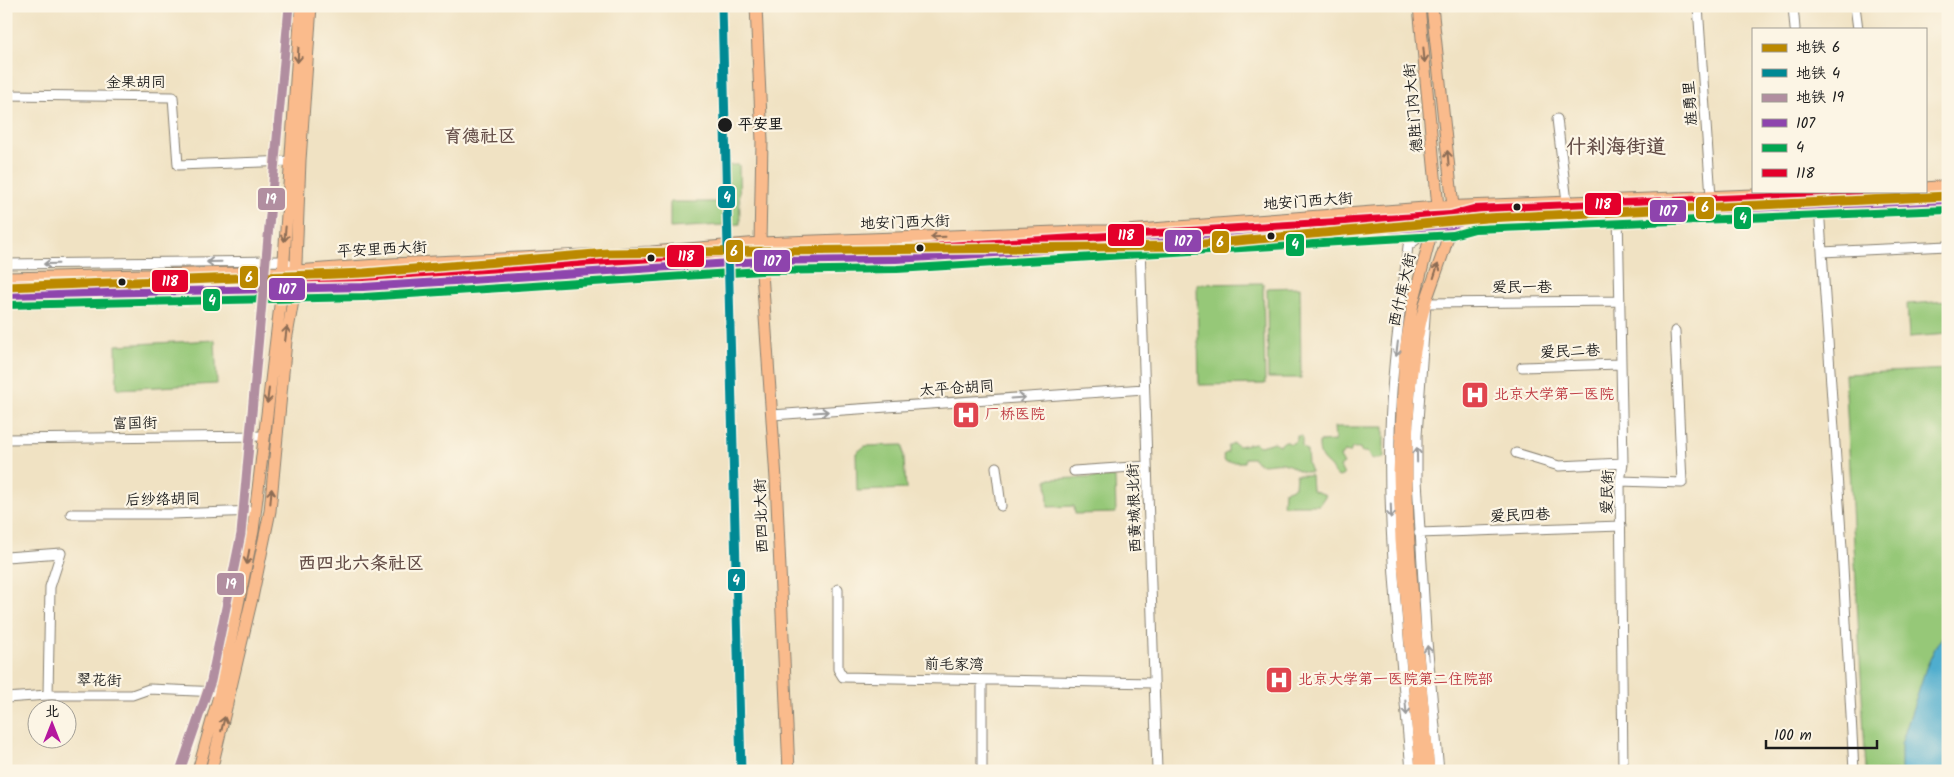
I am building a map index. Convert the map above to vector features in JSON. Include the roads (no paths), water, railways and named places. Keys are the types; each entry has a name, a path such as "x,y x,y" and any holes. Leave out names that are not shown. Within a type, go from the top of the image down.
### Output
{"main road":[{"path":"198,771 220,692 242,595 256,511 263,436 282,289 301,6"},
{"path":"211,771 252,598 270,511 286,341 296,269 300,160 312,6"},
{"name":"西四北大街","path":"756,6 762,141 760,243 772,415 788,771"},
{"name":"德胜门内大街","path":"1420,6 1438,207 1434,225"},
{"name":"德胜门内大街","path":"1432,6 1453,207 1452,225"},
{"path":"1926,188 1948,186"},
{"name":"地安门西大街","path":"760,243 1126,231 1438,207 1818,192"},
{"name":"地安门西大街","path":"761,261 896,259 1140,245 1452,225 1473,219 1948,200"},
{"name":"西什库大街","path":"1421,771 1401,540 1399,446 1402,381 1413,303 1434,225"},
{"name":"西什库大街","path":"1429,771 1410,539 1407,472 1414,350 1426,303 1452,225"},
{"name":"平安里西大街","path":"6,278 282,267 296,269 651,252 760,243"},
{"path":"6,295 363,287 761,261"}],"street":[{"name":"旌勇里","path":"1698,6 1711,197"},
{"path":"1793,6 1795,28"},
{"path":"1855,6 1858,28"},
{"name":"金果胡同","path":"6,95 173,97 178,165 292,162"},
{"path":"1557,119 1567,202"},
{"path":"1818,192 1842,548 1854,771"},
{"name":"爱民街","path":"1618,213 1623,463 1620,481 1623,771"},
{"name":"西什库大街","path":"1411,771 1392,541 1390,426 1392,389 1408,246 1434,225"},
{"path":"1126,231 1140,245"},
{"name":"西黄城根北街","path":"1140,245 1156,771"},
{"path":"1822,252 1948,246"},
{"path":"6,264 282,267"},
{"name":"爱民一巷","path":"1426,303 1619,301"},
{"name":"西什库大街","path":"1426,303 1416,436 1419,533 1439,771"},
{"path":"1620,481 1682,483 1675,331"},
{"name":"爱民二巷","path":"1522,367 1620,364"},
{"name":"太平仓胡同","path":"772,415 1144,389"},
{"name":"富国街","path":"6,440 263,436"},
{"path":"1516,453 1560,466 1623,463"},
{"path":"1074,471 1147,466"},
{"path":"996,467 1001,506"},
{"name":"后纱络胡同","path":"71,514 172,514 256,511"},
{"name":"爱民四巷","path":"1419,533 1621,526"},
{"path":"6,557 61,553 50,587 48,694"},
{"name":"前毛家湾","path":"838,589 838,669 843,677 1154,683"},
{"path":"982,680 982,771"},
{"name":"翠花街","path":"6,698 48,694 132,695 149,689 220,692"}],"water":[{"path":"1948,629 1948,771 1901,771 1901,744 1926,668 1936,646"}],"metro line":[{"name":"19","path":"180,771 211,681 241,534 289,6"},
{"name":"4","path":"722,6 741,771"},
{"name":"6","path":"6,287 364,273 607,253 1182,246 1486,218 1948,196"}],"place":[{"name":"平安里","path":"725,125"},
{"name":"北京大学第一医院","path":"1475,395"},
{"name":"厂桥医院","path":"966,415"},
{"name":"北京大学第一医院第二住院部","path":"1279,680"}],"district":[{"name":"育德社区","path":"480,137"},
{"name":"什刹海街道","path":"1616,148"},
{"name":"西四北六条社区","path":"361,564"}]}
